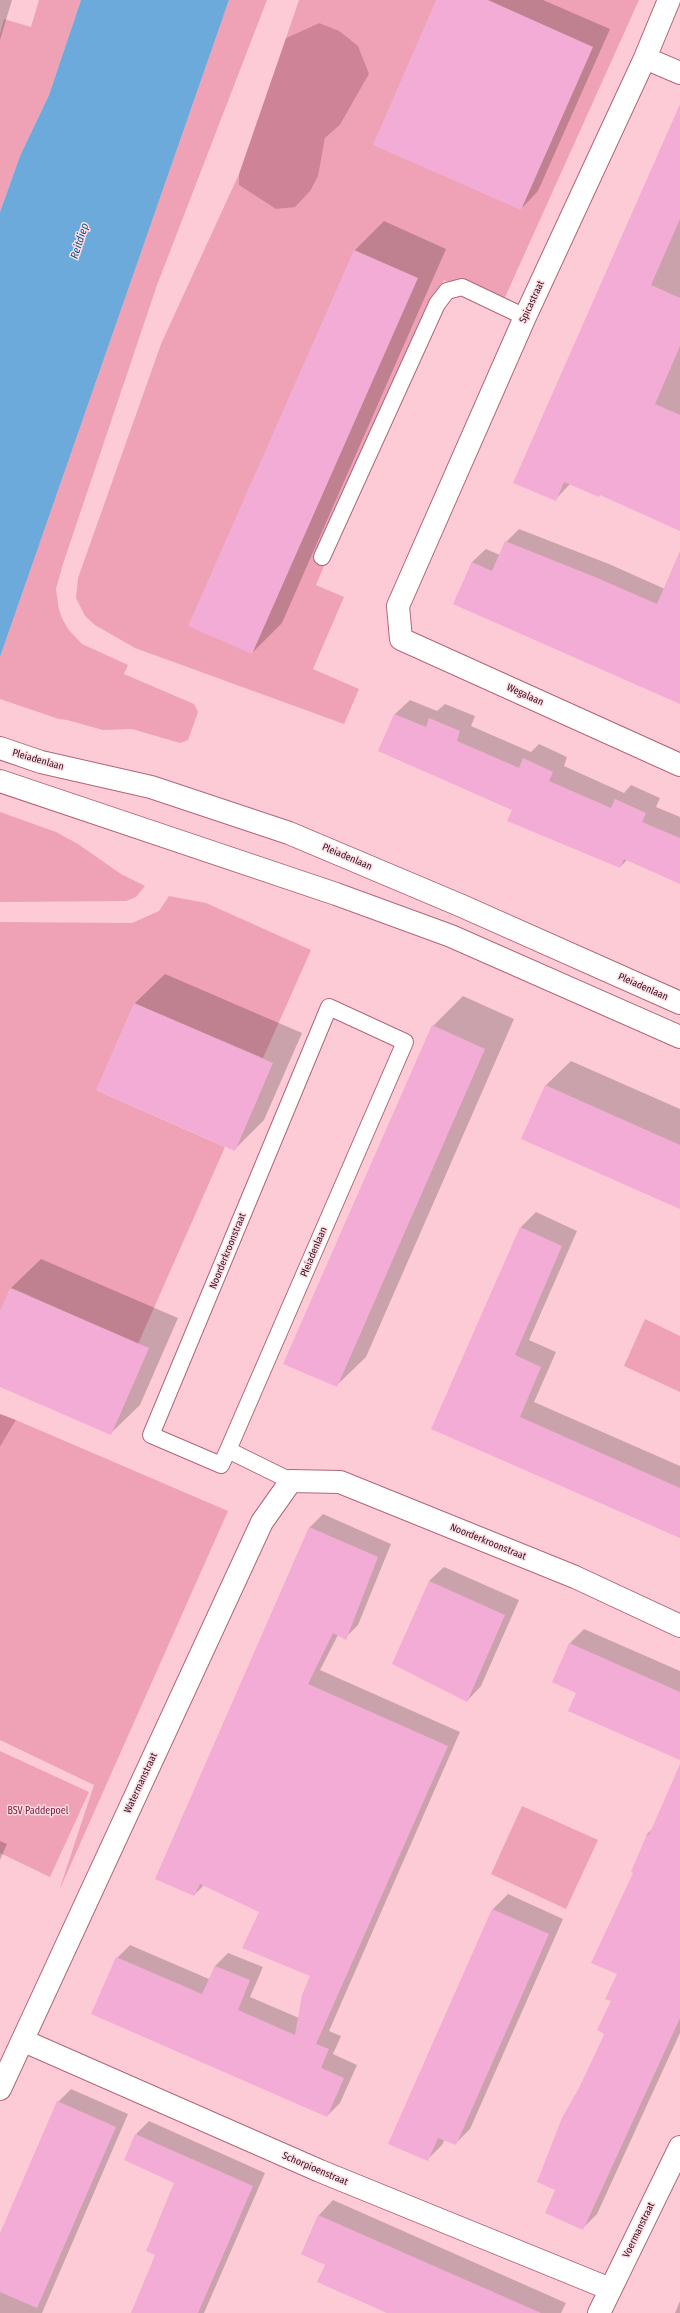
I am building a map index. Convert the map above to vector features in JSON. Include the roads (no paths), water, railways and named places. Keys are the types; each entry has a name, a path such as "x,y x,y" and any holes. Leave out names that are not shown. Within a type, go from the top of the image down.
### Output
{"street":[{"name":"Spicastraat","path":"398,606 525,317 645,58 669,0"},
{"path":"645,58 680,73"},
{"name":"Wegalaan","path":"398,606 401,639 680,766"},
{"name":"Pleiadenlaan","path":"0,748 41,762 151,787 289,833 462,906 680,1003"},
{"path":"0,781 336,894 451,936 680,1037"},
{"name":"Noorderkroonstraat","path":"291,1481 340,1482 575,1577 680,1626"},
{"name":"Watermanstraat","path":"0,2089 24,2041 93,1886 262,1522 291,1481"},
{"name":"Schorpioenstraat","path":"24,2041 320,2171 610,2289"},
{"name":"Voermanstraat","path":"599,2313 680,2147"}],"lane":[{"path":"322,557 437,304 447,291 462,287 525,317"},
{"name":"Noorderkroonstraat","path":"228,1450 221,1465 151,1435 328,1007 354,1019"},
{"name":"Pleiadenlaan","path":"228,1450 405,1042 354,1019"},
{"path":"228,1450 291,1481"}],"water":[{"name":"Reitdiep","path":"81,0 229,0 0,657 0,212 20,156 49,95"}],"park label":[{"name":"BSV Paddepoel","path":"38,1811"}]}
